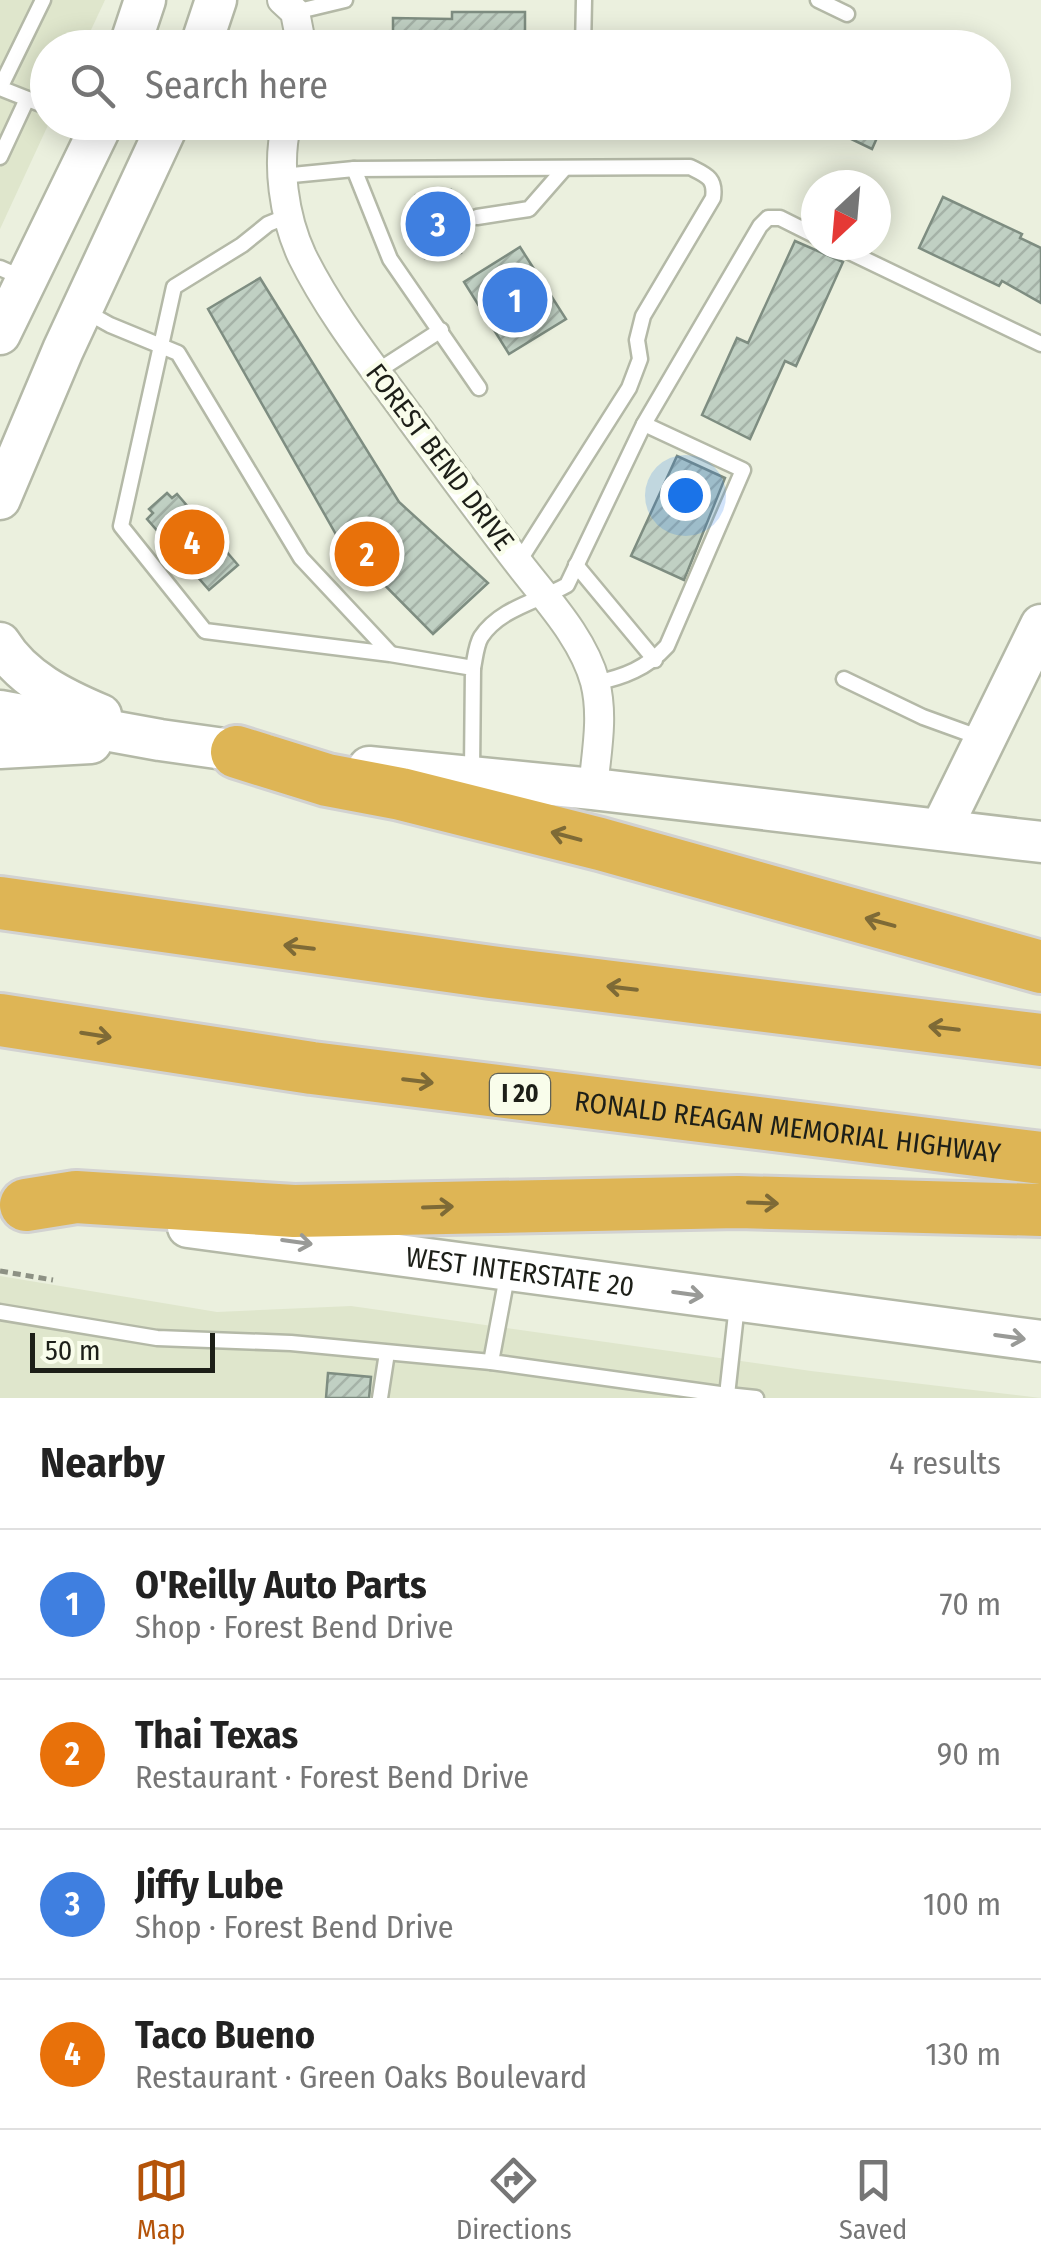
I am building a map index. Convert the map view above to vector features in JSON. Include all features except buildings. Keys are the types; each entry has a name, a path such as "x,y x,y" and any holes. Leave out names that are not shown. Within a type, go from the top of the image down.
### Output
{"highway":[{"path":"237,752 327,780 400,794 600,844 1041,966"},
{"path":"0,903 472,970 1041,1040"},
{"name":"RONALD REAGAN MEMORIAL HIGHWAY","path":"0,1020 312,1068 1041,1158"},
{"path":"13,1203 76,1197 294,1211 738,1202 1041,1210"}],"main road":[{"path":"135,30 145,0"},
{"path":"206,30 216,0"},
{"path":"19,451 19,399 53,323 48,302 11,297 89,140"},
{"path":"82,310 70,294 68,282 108,199 99,140"},
{"path":"0,499 161,140"},
{"path":"941,829 1026,670 1041,624"},
{"path":"0,643 10,659 64,700 160,740"},
{"path":"0,711 237,752 593,788 1041,842"},
{"path":"0,748 160,740"},
{"name":"WEST INTERSTATE 20","path":"13,1203 1041,1342"}],"street":[{"path":"289,6 296,30"},
{"name":"FOREST BEND DRIVE","path":"282,140 282,176 290,216 308,267 331,308 546,596 585,655 595,683 600,719 593,788"}],"lane":[{"path":"30,100 0,88 43,0"},
{"path":"289,6 345,0"},
{"path":"583,30 584,0"},
{"path":"818,0 848,14"},
{"path":"0,156 26,98"},
{"path":"282,176 354,169 690,168 708,176 714,186 712,198 643,316 638,340 640,359 628,388 518,562"},
{"path":"354,169 390,259 479,388"},
{"path":"477,217 529,209 564,170"},
{"path":"290,216 268,224 174,287 120,526 205,631 473,668"},
{"path":"472,778 473,668 480,638 520,603 567,585 644,424 760,226 768,218 780,218 801,228"},
{"path":"867,260 1041,344"},
{"path":"82,310 110,326 178,353 301,558 390,654"},
{"path":"376,372 441,330"},
{"path":"595,683 620,678 655,660 666,646 743,470 644,424"},
{"path":"576,565 655,660"},
{"path":"844,679 923,717 986,740"},
{"path":"492,1362 508,1270"},
{"path":"726,1396 737,1300"},
{"path":"0,1312 158,1338 291,1343 492,1362 756,1398"},
{"path":"380,1398 387,1352"}],"path":[{"path":"0,1271 54,1280"}],"shaded area":[{"path":"0,0 105,0 91,30 30,30 30,140 41,140 0,229"},
{"path":"0,1276 217,1312 351,1306 811,1371 1041,1398 0,1398"}],"place":[{"name":"Jiffy Lube","path":"438,224"},
{"name":"O'Reilly Auto Parts","path":"515,300"},
{"name":"Taco Bueno","path":"192,542"},
{"name":"Thai Texas","path":"367,554"}]}
